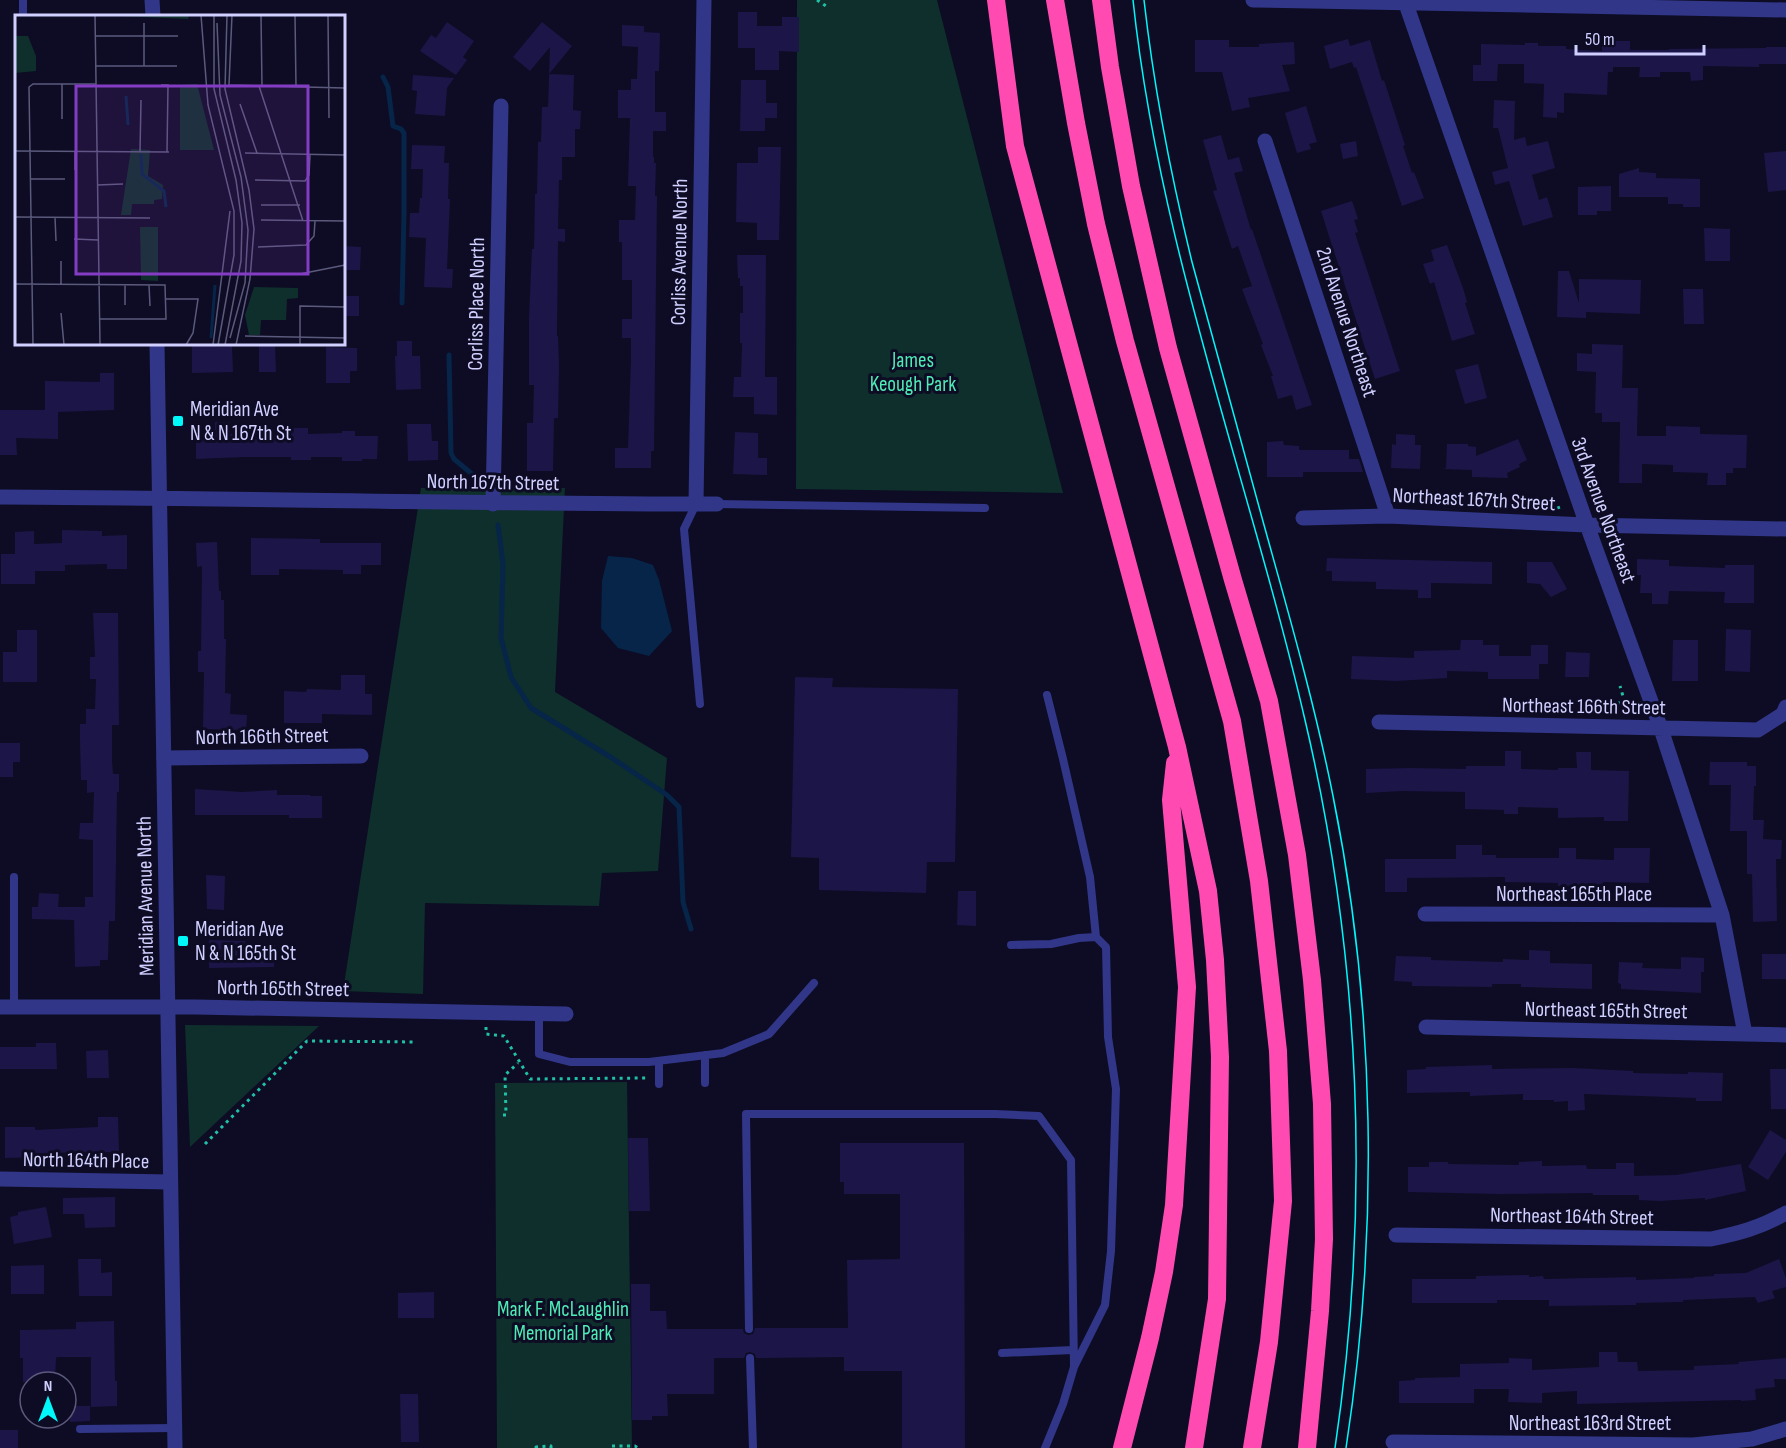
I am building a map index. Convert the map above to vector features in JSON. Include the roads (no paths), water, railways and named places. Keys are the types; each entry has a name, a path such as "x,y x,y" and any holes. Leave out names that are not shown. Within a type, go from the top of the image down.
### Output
{"highway":[{"path":"996,0 1015,146 1177,747 1208,891 1215,960 1220,1057 1217,1299 1194,1448"},
{"path":"1055,0 1096,224 1125,341 1232,721 1259,881 1278,1052 1283,1201 1269,1342 1252,1448"},
{"path":"1101,0 1110,67 1136,209 1168,348 1269,701 1297,855 1312,980 1322,1104 1324,1239 1320,1311 1307,1448"},
{"path":"1122,1448 1157,1305 1174,1205 1187,987 1171,800 1177,747"}],"street":[{"path":"152,0 153,15"},
{"name":"Corliss Avenue North","path":"696,504 704,0"},
{"path":"1253,0 1407,4 1431,2 1691,4 1786,10"},
{"name":"3rd Avenue Northeast","path":"1407,4 1587,525 1661,729 1722,915 1745,1034"},
{"name":"Corliss Place North","path":"493,504 501,106"},
{"name":"2nd Avenue Northeast","path":"1264,141 1388,516"},
{"name":"Meridian Avenue North","path":"157,345 176,1448"},
{"name":"North 167th Street","path":"0,497 493,504 717,504"},
{"name":"Northeast 167th Street","path":"1303,518 1388,516 1587,525 1786,529"},
{"name":"Northeast 166th Street","path":"1379,722 1758,730 1785,711"},
{"name":"North 166th Street","path":"164,758 360,756"},
{"name":"Northeast 165th Place","path":"1425,914 1722,915"},
{"name":"North 165th Street","path":"7,1007 167,1007 566,1014"},
{"name":"Northeast 165th Street","path":"1426,1027 1786,1035"},
{"name":"North 164th Place","path":"0,1179 170,1182"},
{"name":"Northeast 164th Street","path":"1396,1235 1711,1239 1747,1232 1786,1214"},
{"name":"Northeast 163rd Street","path":"1393,1442 1693,1445 1752,1439 1786,1430"}],"lane":[{"path":"696,504 684,529 700,704"},
{"name":"North 167th Street","path":"717,504 986,508"},
{"path":"1045,1448 1063,1404 1074,1367 1105,1305 1111,1251 1116,1089 1108,1036 1106,946 1096,937 1090,878 1064,759 1047,695"},
{"path":"7,1007 14,877"},
{"path":"1011,945 1051,944 1096,937"},
{"path":"539,1014 539,1054 570,1062 659,1061 723,1053 769,1034 814,983"},
{"path":"705,1055 705,1083"},
{"path":"659,1061 659,1084"},
{"path":"749,1329 746,1114 1039,1116 1071,1160 1074,1367"},
{"path":"1002,1353 1073,1350"},
{"path":"750,1358 753,1448"},
{"path":"80,1430 175,1428"}],"water":[{"path":"608,556 632,558 653,565 672,631 649,656 618,648 601,628 602,581"}],"waterway":[{"path":"383,77 388,87 393,126 404,133 402,303"},
{"path":"449,355 451,453 454,459 472,474"},
{"path":"498,525 503,564 501,638 511,677 531,708 612,758 667,795 679,807 683,902 691,929"}],"tram line":[{"path":"1133,0 1146,92 1163,183 1184,273 1283,630 1305,720 1324,810 1338,900 1349,991 1356,1174 1353,1265 1346,1357 1335,1448"},
{"path":"1144,0 1158,99 1184,230 1310,694 1333,796 1347,876 1358,958 1365,1039 1368,1203 1357,1367 1346,1448"}],"place":[{"name":"Meridian Ave N & N 167th St","path":"178,421"},
{"name":"Meridian Ave N & N 165th St","path":"183,941"}],"park label":[{"name":"James Keough Park","path":"913,372"},
{"name":"Mark F. McLaughlin Memorial Park","path":"563,1321"}]}
